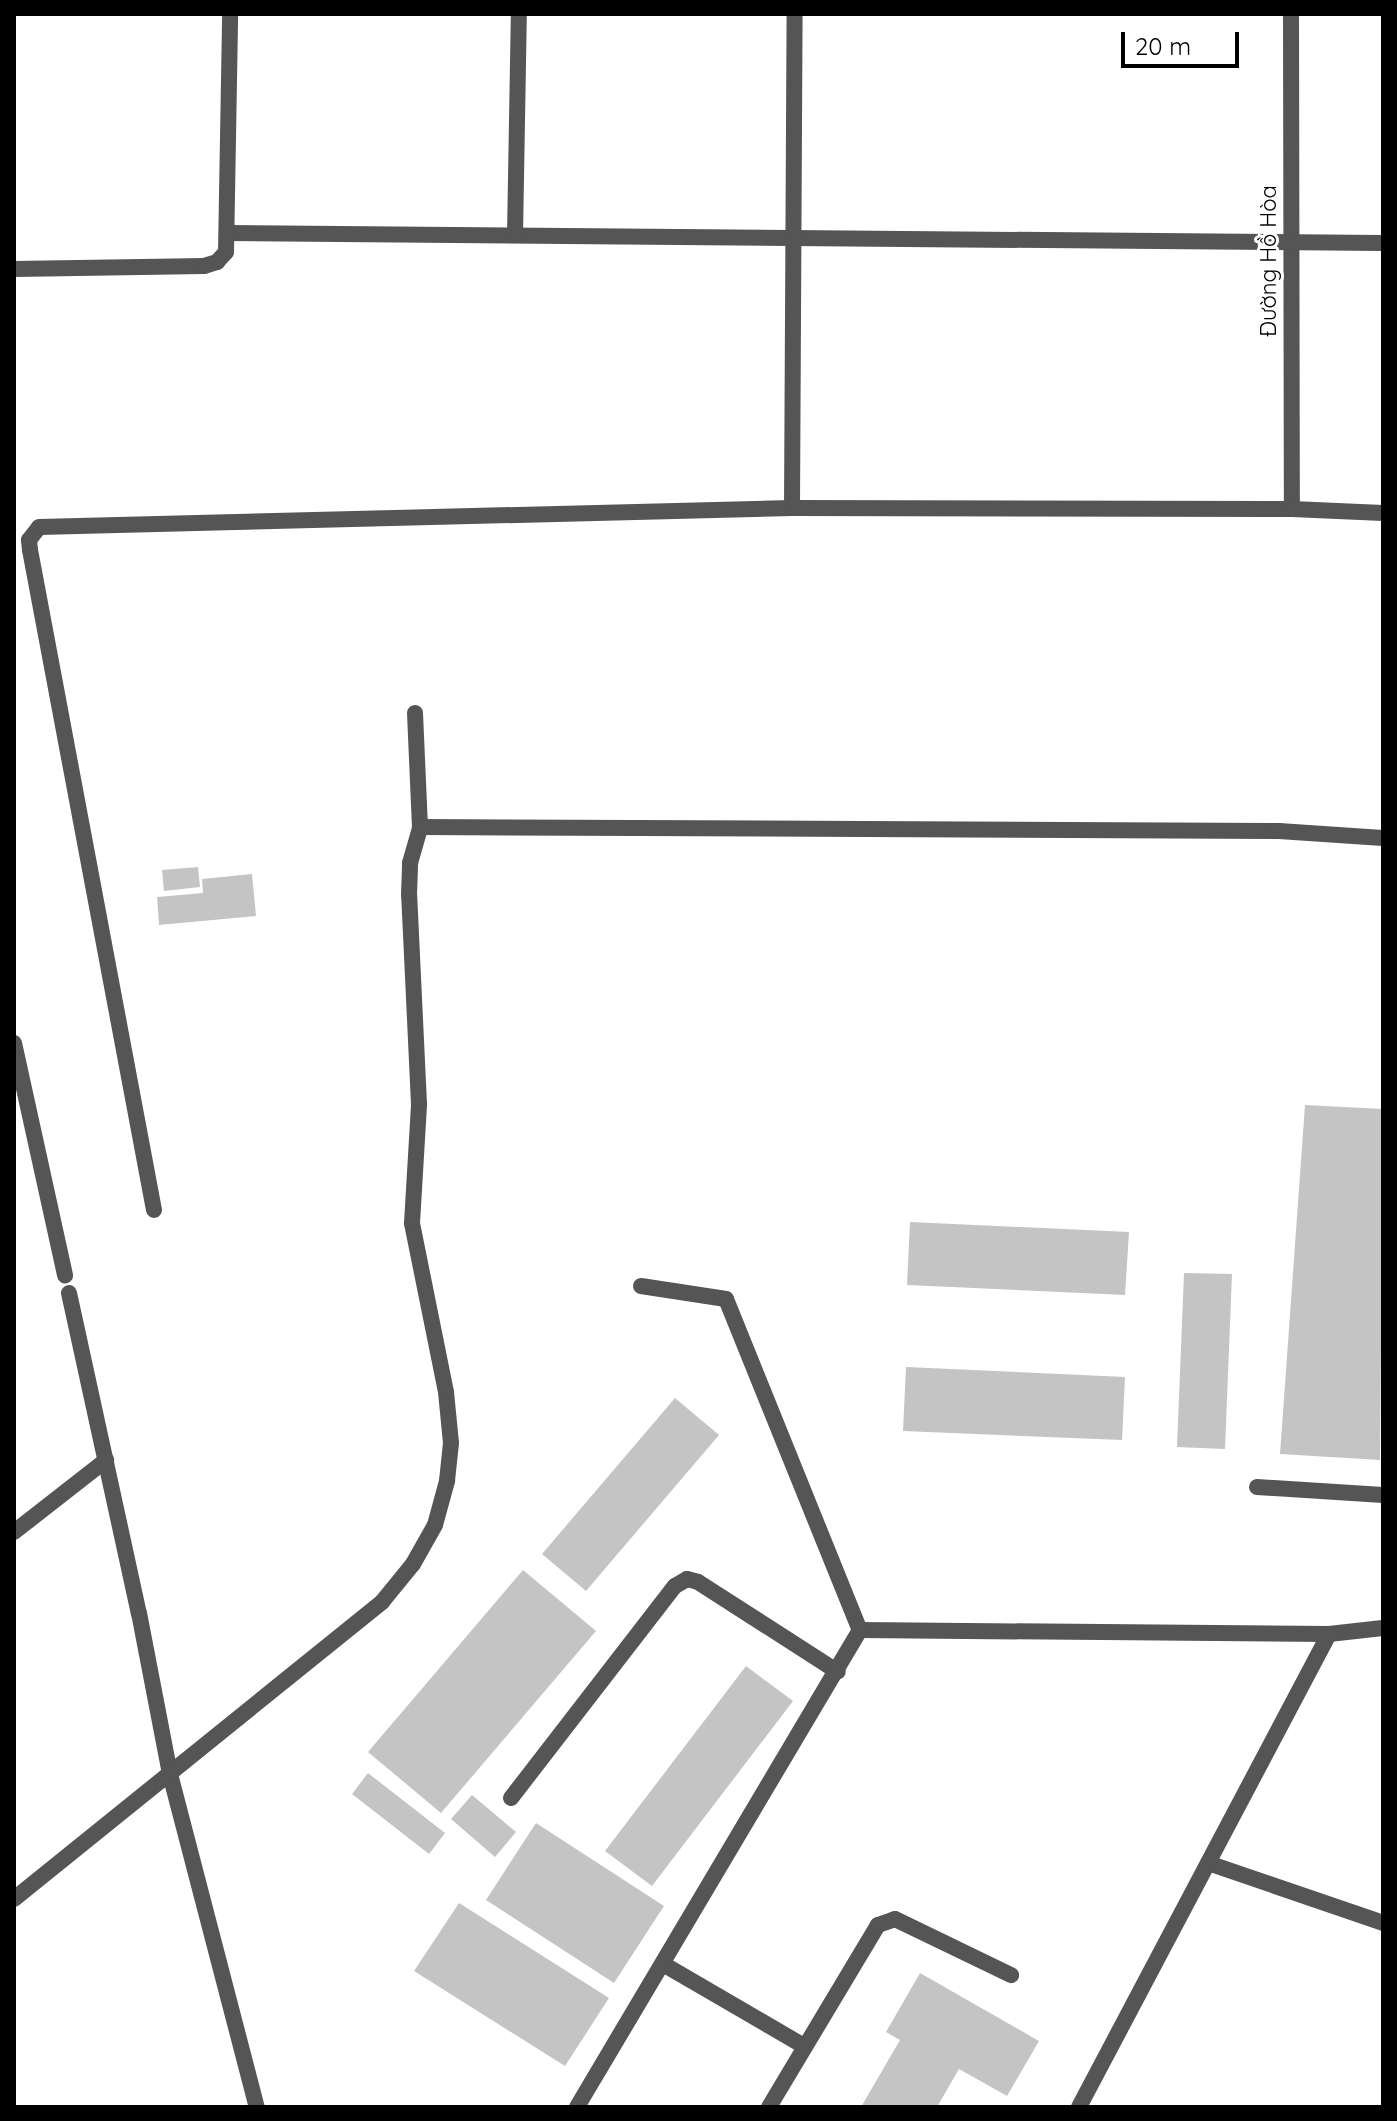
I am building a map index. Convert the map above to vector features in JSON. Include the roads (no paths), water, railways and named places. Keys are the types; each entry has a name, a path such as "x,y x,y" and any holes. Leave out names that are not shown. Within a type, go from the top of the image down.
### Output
{"street":[{"path":"14,269 204,266 217,262 226,252 229,233 230,14"},
{"path":"515,235 519,14"},
{"path":"792,508 795,14"},
{"name":"Đường Hồ Hòa","path":"1291,14 1292,509"},
{"path":"229,233 1383,243"},
{"path":"154,1210 30,550 29,540 34,532 49,526 792,508 1292,509 1383,513"},
{"path":"14,1899 382,1602 413,1564 435,1525 447,1481 451,1443 446,1392 412,1223 419,1104 409,895 410,863 420,827 415,713"},
{"path":"420,827 1250,831 1383,838"},
{"path":"14,1043 65,1275"},
{"path":"577,2107 838,1672 860,1630 726,1299 641,1286"},
{"path":"69,1293 170,1774 256,2106"},
{"path":"14,1532 106,1460"},
{"path":"1257,1487 1383,1495"},
{"path":"511,1798 675,1586 687,1579 698,1582 838,1672"},
{"path":"860,1630 1329,1634 1383,1628"},
{"path":"1079,2107 1329,1634"},
{"path":"1208,1863 1383,1923"},
{"path":"769,2107 866,1940 878,1925 895,1919 1011,1975"},
{"path":"663,1964 804,2046"}]}
